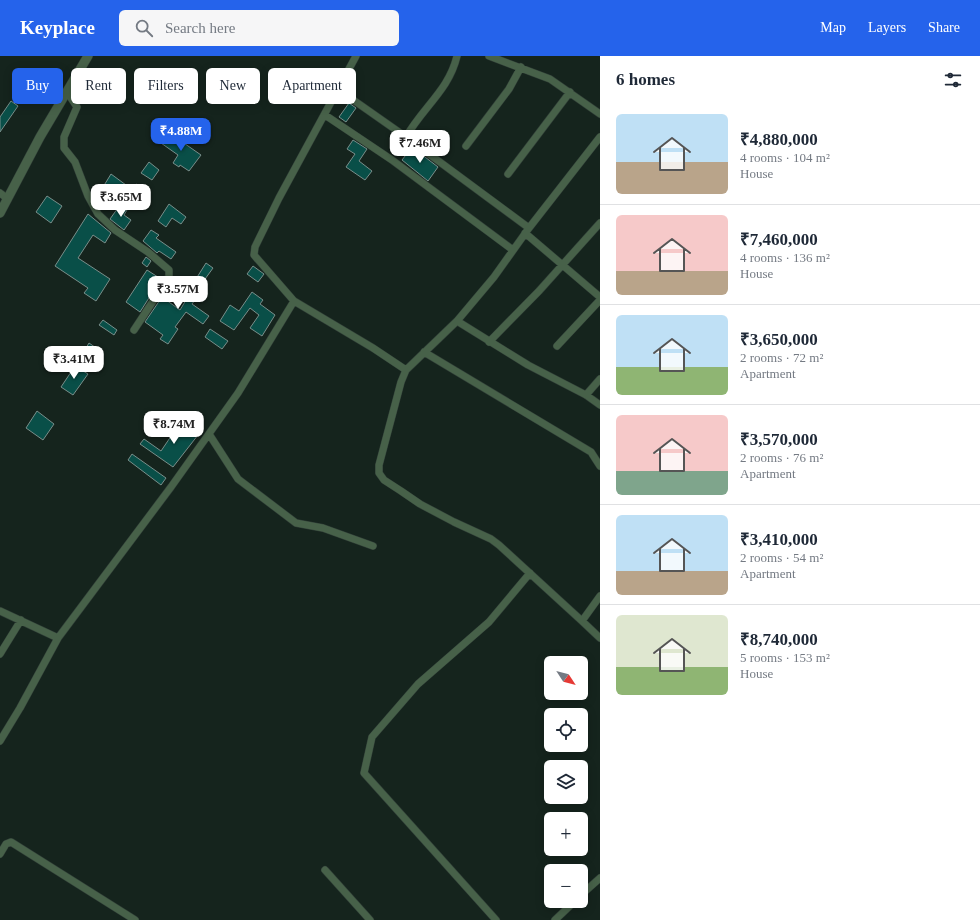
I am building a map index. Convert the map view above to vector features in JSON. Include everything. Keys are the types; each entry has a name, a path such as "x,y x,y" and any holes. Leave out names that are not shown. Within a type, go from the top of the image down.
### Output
{"street":[{"path":"0,213 40,137 88,56"},
{"path":"350,68 356,56"},
{"path":"406,137 423,112 448,81 457,56"},
{"path":"489,56 503,58 550,79 600,114"},
{"path":"466,146 509,89 521,67"},
{"path":"67,92 77,107 64,138 64,148 74,162 88,196 98,214 115,230 148,252 169,270 170,276 134,330"},
{"path":"508,174 570,92"},
{"path":"356,102 406,137 527,231 563,266 600,298 557,346"},
{"path":"331,104 279,198 255,247 254,255 294,301 373,348 406,370"},
{"path":"325,115 392,160 513,250"},
{"path":"600,137 527,231 494,277 457,321 406,370 401,382 379,465 379,473 384,480 420,504 491,539 600,638"},
{"path":"0,193 8,199"},
{"path":"489,342 563,266 600,223"},
{"path":"0,741 20,708 58,638 209,434 249,376 294,301"},
{"path":"457,321 528,365 586,395 600,405"},
{"path":"424,352 591,452 600,466"},
{"path":"586,395 600,379"},
{"path":"209,434 238,479 296,523 323,528 373,546"},
{"path":"496,920 364,773 372,737 418,684 489,622 530,573"},
{"path":"582,621 600,596"},
{"path":"0,610 58,638"},
{"path":"0,654 20,620"},
{"path":"0,854 6,844 11,842 135,920"},
{"path":"325,870 370,920"},
{"path":"588,889 600,878"},
{"path":"555,920 568,908"}],"building":[{"path":"11,101 12,104 18,106 0,132 0,117"},
{"path":"348,104 356,108 346,122 339,117"},
{"path":"168,132 201,155 189,171 180,165 179,167 173,163 178,155 161,143"},
{"path":"353,140 367,149 359,161 372,171 365,180 346,167 355,154 347,149"},
{"path":"412,147 438,167 428,181 402,160"},
{"path":"149,162 159,170 152,180 141,173"},
{"path":"111,174 126,185 115,202 100,192"},
{"path":"136,184 144,189 140,196 131,190"},
{"path":"47,196 62,206 51,223 36,212"},
{"path":"169,204 186,217 181,224 172,218 166,227 158,221"},
{"path":"120,205 127,210 124,215 131,220 124,230 110,219"},
{"path":"88,214 111,233 105,243 93,235 78,258 110,279 96,301 84,293 88,288 55,266"},
{"path":"151,230 159,235 156,238 176,252 171,259 159,251 157,253 143,241"},
{"path":"146,257 151,261 147,267 142,263"},
{"path":"206,263 213,268 200,286 203,289 192,304 209,316 203,324 186,312 175,327 178,329 168,344 160,339 163,335 145,322 162,297 180,310 186,300 184,298"},
{"path":"253,266 264,274 258,282 247,274"},
{"path":"147,270 161,279 140,312 126,302"},
{"path":"252,292 263,300 260,304 275,315 262,336 250,328 259,315 250,308 234,330 220,321 230,305 239,311"},
{"path":"103,320 117,330 114,335 99,325"},
{"path":"210,329 228,341 222,349 205,337"},
{"path":"89,343 102,352 98,356 86,348"},
{"path":"75,366 88,374 73,395 61,387"},
{"path":"37,411 54,424 43,440 26,428"},
{"path":"180,423 198,435 173,467 140,444 144,439 161,451"},
{"path":"132,454 166,478 161,485 128,460"}]}
